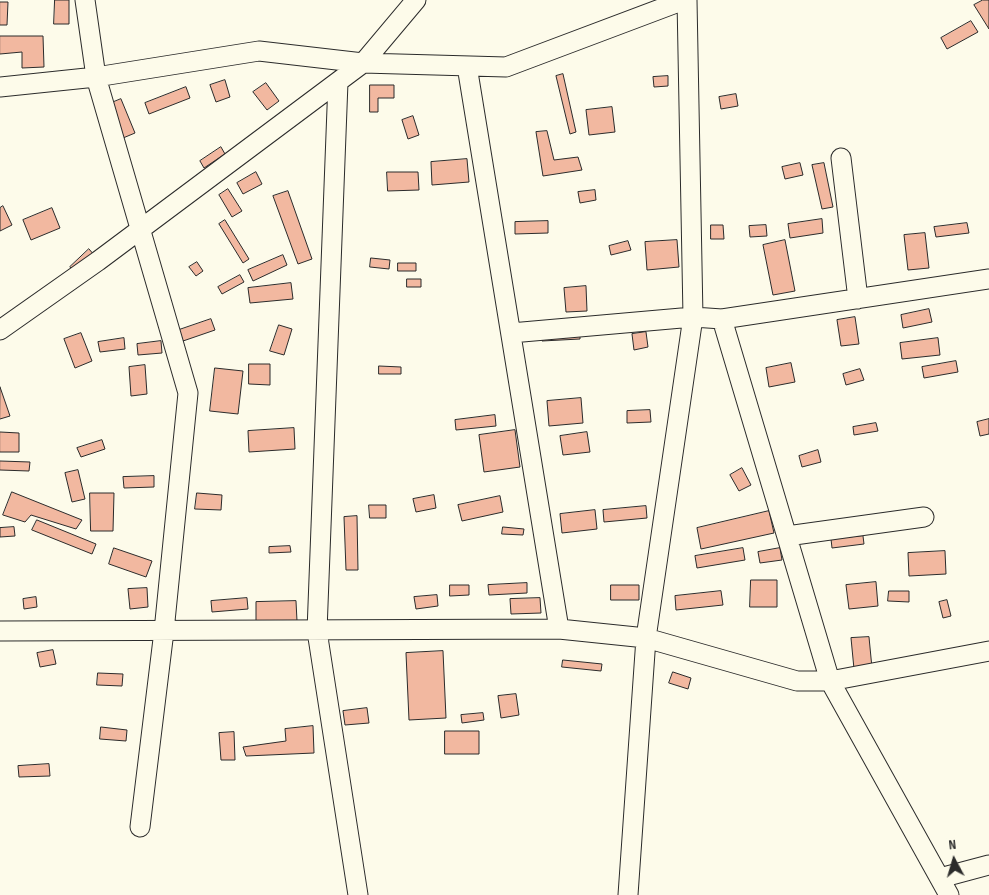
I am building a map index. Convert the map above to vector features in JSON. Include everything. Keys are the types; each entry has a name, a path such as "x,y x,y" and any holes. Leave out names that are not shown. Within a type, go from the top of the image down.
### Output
{"street":[{"path":"85,0 96,76 188,392 164,631 140,828"},
{"path":"0,330 98,261 363,63 416,0"},
{"path":"0,88 259,52 363,63 506,67 686,0 693,317 646,638 628,895"},
{"path":"467,66 559,629"},
{"path":"338,82 317,631 358,895"},
{"path":"842,158 858,299"},
{"path":"511,333 693,317 722,319 989,279"},
{"path":"722,319 830,680 944,890 989,865"},
{"path":"787,536 924,517"},
{"path":"0,631 559,629 646,638 797,681 830,680 989,651"}],"building":[{"path":"55,0 69,0 69,24 54,24"},
{"path":"983,0 989,0 989,29 974,5"},
{"path":"0,2 8,2 7,25 0,25"},
{"path":"971,21 978,32 947,49 941,38"},
{"path":"0,36 43,36 44,67 22,68 22,52 0,54"},
{"path":"563,74 576,132 570,134 556,76"},
{"path":"668,76 668,86 654,87 653,77"},
{"path":"225,80 230,97 216,102 210,85"},
{"path":"266,83 279,101 267,110 253,92"},
{"path":"370,85 394,85 394,98 378,98 378,112 370,112"},
{"path":"186,87 190,98 149,114 145,103"},
{"path":"736,94 738,106 721,109 719,97"},
{"path":"121,99 135,133 123,138 109,104"},
{"path":"612,107 615,132 589,135 586,110"},
{"path":"413,116 419,135 408,139 402,120"},
{"path":"547,131 554,160 578,157 582,170 543,176 536,132"},
{"path":"221,147 225,154 204,168 200,161"},
{"path":"467,159 469,182 432,185 431,162"},
{"path":"800,163 803,175 785,179 782,167"},
{"path":"824,163 833,207 822,209 812,165"},
{"path":"256,172 262,184 243,194 237,183"},
{"path":"387,172 418,172 419,190 388,191"},
{"path":"228,189 242,211 232,217 219,195"},
{"path":"595,190 596,200 580,203 578,192"},
{"path":"288,191 312,259 298,264 273,196"},
{"path":"3,206 12,225 0,231 0,208"},
{"path":"52,208 60,228 31,240 23,220"},
{"path":"822,219 823,233 790,238 788,224"},
{"path":"225,220 249,259 243,263 219,224"},
{"path":"548,221 548,233 515,234 515,222"},
{"path":"967,223 969,233 936,237 934,227"},
{"path":"711,225 723,225 724,239 711,239"},
{"path":"766,225 767,236 750,237 749,226"},
{"path":"925,233 929,268 908,270 904,235"},
{"path":"677,240 679,267 647,270 645,242"},
{"path":"785,240 795,291 773,295 763,245"},
{"path":"628,241 631,250 611,255 609,246"},
{"path":"89,249 95,256 77,273 70,267"},
{"path":"283,255 287,265 253,281 248,270"},
{"path":"371,258 390,260 389,269 370,267"},
{"path":"197,262 203,271 196,276 189,267"},
{"path":"398,263 416,263 416,271 398,271"},
{"path":"240,275 244,282 222,294 218,287"},
{"path":"407,279 421,279 421,287 407,287"},
{"path":"291,283 293,299 250,303 248,288"},
{"path":"586,286 587,311 566,312 564,288"},
{"path":"929,309 932,322 903,328 901,315"},
{"path":"855,317 859,344 841,346 837,320"},
{"path":"211,319 215,330 183,341 179,330"},
{"path":"279,325 292,329 284,355 270,351"},
{"path":"580,330 580,339 542,341 542,332"},
{"path":"646,332 648,347 634,350 632,334"},
{"path":"81,333 92,361 75,368 64,339"},
{"path":"124,338 125,349 100,352 98,342"},
{"path":"938,338 940,355 902,359 900,343"},
{"path":"161,341 162,353 138,355 137,344"},
{"path":"956,361 958,372 924,378 922,367"},
{"path":"791,363 795,382 769,387 766,368"},
{"path":"249,364 270,364 270,385 249,384"},
{"path":"145,365 147,394 131,396 129,367"},
{"path":"379,366 401,367 401,374 379,374"},
{"path":"215,368 243,371 238,414 210,411"},
{"path":"860,369 864,380 846,385 843,374"},
{"path":"0,387 10,416 0,419"},
{"path":"581,398 583,423 549,426 547,401"},
{"path":"650,410 651,422 627,423 627,411"},
{"path":"495,415 496,426 456,430 455,420"},
{"path":"989,419 989,434 980,436 977,422"},
{"path":"876,423 878,431 854,435 853,427"},
{"path":"294,428 295,449 249,452 248,431"},
{"path":"515,430 520,467 484,472 479,435"},
{"path":"0,432 19,433 19,452 0,452"},
{"path":"587,432 590,452 563,455 560,436"},
{"path":"102,440 105,449 81,457 77,448"},
{"path":"818,450 821,462 802,467 799,456"},
{"path":"0,461 30,462 29,471 0,470"},
{"path":"742,468 751,485 739,491 730,475"},
{"path":"78,470 85,499 72,502 65,473"},
{"path":"154,476 154,487 124,488 123,477"},
{"path":"12,492 82,520 76,529 31,515 25,522 3,515"},
{"path":"90,493 114,493 113,531 91,531"},
{"path":"197,493 222,495 221,510 195,509"},
{"path":"434,495 436,508 416,512 413,499"},
{"path":"500,496 503,512 462,521 458,505"},
{"path":"369,505 386,505 386,518 370,518"},
{"path":"646,506 647,518 604,522 603,510"},
{"path":"595,510 597,529 562,533 560,514"},
{"path":"769,511 774,533 701,549 697,528"},
{"path":"357,516 358,570 346,570 344,517"},
{"path":"37,520 96,544 92,554 32,530"},
{"path":"14,527 15,536 0,537 0,528"},
{"path":"503,527 524,529 523,535 502,534"},
{"path":"863,536 864,544 832,548 831,539"},
{"path":"290,546 291,552 269,553 269,547"},
{"path":"114,548 152,561 146,577 109,564"},
{"path":"743,548 745,560 697,568 695,556"},
{"path":"780,548 782,560 760,563 758,552"},
{"path":"945,551 946,574 909,576 908,553"},
{"path":"751,580 777,580 777,607 750,607"},
{"path":"876,582 878,606 849,609 846,585"},
{"path":"527,583 527,593 489,595 488,585"},
{"path":"450,585 469,585 469,595 450,596"},
{"path":"611,585 639,585 639,600 611,600"},
{"path":"147,588 148,607 130,609 128,589"},
{"path":"721,591 723,605 676,610 675,596"},
{"path":"889,591 909,591 909,602 888,601"},
{"path":"437,595 438,606 416,609 414,597"},
{"path":"36,597 37,607 24,609 23,599"},
{"path":"247,598 248,609 212,612 211,601"},
{"path":"540,598 541,613 511,614 510,599"},
{"path":"947,600 951,616 943,618 939,602"},
{"path":"296,601 297,621 256,621 256,602"},
{"path":"869,637 872,668 854,669 851,638"},
{"path":"53,650 56,664 40,667 37,653"},
{"path":"443,651 446,718 409,720 406,653"},
{"path":"563,660 602,664 601,671 562,667"},
{"path":"673,672 691,678 688,689 669,683"},
{"path":"98,673 123,674 122,686 97,685"},
{"path":"516,694 519,715 501,718 498,696"},
{"path":"367,708 369,723 345,725 343,711"},
{"path":"483,713 484,720 462,723 461,715"},
{"path":"313,726 314,753 246,756 243,747 286,741 285,729"},
{"path":"101,727 127,730 126,741 100,739"},
{"path":"445,731 479,731 479,754 445,754"},
{"path":"234,732 235,760 221,760 219,733"},
{"path":"49,764 50,776 19,777 18,766"}]}
